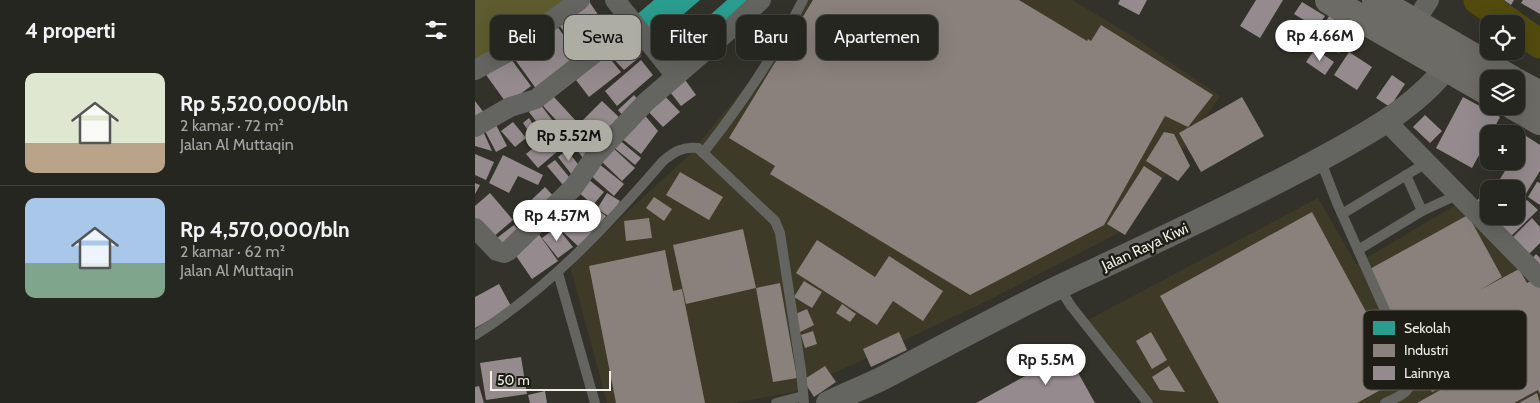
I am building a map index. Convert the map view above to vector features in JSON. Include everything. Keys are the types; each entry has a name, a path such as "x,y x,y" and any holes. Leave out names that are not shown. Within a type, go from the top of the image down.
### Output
{"highway":[{"path":"1329,0 1453,59 1485,70"},
{"path":"1376,0 1422,11 1453,59 1480,84"},
{"path":"1525,87 1540,95"},
{"path":"1525,112 1540,120"}],"street":[{"path":"475,70 507,52 580,0"},
{"path":"615,0 627,15"},
{"path":"475,228 497,251 504,253 508,251 573,188 596,155 646,102 761,0"},
{"path":"641,33 676,76"},
{"name":"Jalan Raya Kiwi","path":"828,403 881,379 1059,287 1248,198 1346,146 1386,121 1410,102 1453,59"},
{"path":"475,127 510,107 537,99 586,60"},
{"path":"1386,121 1425,163 1540,278"}],"lane":[{"path":"703,153 737,110 786,33 803,0"},
{"path":"475,335 515,308 558,272 599,234 663,161 675,151 683,148 698,148 775,221 780,233 803,400 776,403"},
{"path":"1321,158 1342,214 1385,310"},
{"path":"1342,214 1425,163"},
{"path":"1406,175 1422,210"},
{"path":"1358,250 1422,210 1457,195"},
{"path":"558,272 595,403"},
{"path":"1059,287 1071,306 1148,403"},
{"path":"1385,403 1408,390"}],"shaded area":[{"path":"475,0 566,0 544,15 490,15 490,52 475,62"},
{"path":"804,0 1072,0 1132,36 1220,96 1130,227 987,301 794,392 734,403 607,403 570,265 689,155 766,60 806,60 806,15 794,15"},
{"path":"1318,198 1356,264 1459,203 1480,223 1480,225 1482,225 1540,279 1540,403 1141,403 1088,320"}],"building: Sekolah":[{"path":"654,0 700,0 682,15 651,15 651,37 641,25 641,15 636,15"},
{"path":"727,0 758,0 741,15 736,15 736,20 726,29 726,15 710,15"},
{"path":"671,60 691,60 680,70"}],"building: Industri":[{"path":"813,0 1019,0 1087,41 1088,39 1091,41 1101,25 1213,95 1188,127 1165,116 1104,225 970,295 770,174 775,166 729,138 776,60 806,60 806,15 804,15"},
{"path":"1242,97 1264,136 1201,172 1179,133"},
{"path":"1164,132 1174,134 1190,166 1178,181 1146,161"},
{"path":"1144,166 1162,178 1125,235 1107,224"},
{"path":"680,172 723,197 709,220 666,195"},
{"path":"654,197 672,209 664,221 646,208"},
{"path":"1312,212 1365,310 1363,310 1363,390 1380,390 1357,403 1219,403 1160,296"},
{"path":"1468,215 1502,277 1480,290 1519,269 1527,283 1538,277 1540,281 1540,394 1538,390 1514,403 1417,403 1440,390 1447,392 1446,390 1527,390 1527,310 1390,310 1368,270"},
{"path":"649,218 652,238 626,241 624,221"},
{"path":"743,229 756,288 686,304 673,245"},
{"path":"817,240 875,277 889,256 943,291 923,321 893,301 877,325 796,273"},
{"path":"665,250 673,291 682,289 705,403 616,403 589,266"},
{"path":"804,281 822,292 812,308 794,297"},
{"path":"780,283 797,378 773,382 756,288"},
{"path":"842,304 856,314 850,322 836,313"},
{"path":"807,309 814,325 800,332 793,315"},
{"path":"813,331 817,344 805,348 801,335"},
{"path":"899,332 907,350 871,367 863,349"},
{"path":"1151,332 1167,360 1152,369 1136,341"},
{"path":"825,366 836,382 814,397 803,380"},
{"path":"1169,366 1185,392 1160,390 1152,377"},
{"path":"1537,393 1540,403 1519,403"}],"building: Lainnya":[{"path":"588,0 598,15 567,15"},
{"path":"1120,0 1147,0 1139,15 1118,4"},
{"path":"1256,0 1283,0 1260,38 1240,26"},
{"path":"1504,0 1514,0 1511,5"},
{"path":"1523,0 1540,0 1540,14 1521,3"},
{"path":"1302,2 1325,16 1317,28 1294,14"},
{"path":"1329,16 1352,30 1347,39 1324,25"},
{"path":"564,17 564,32 557,22"},
{"path":"554,24 564,36 564,60 579,60 537,90 515,60 554,60"},
{"path":"1334,36 1346,43 1339,53 1328,46"},
{"path":"1315,49 1334,62 1325,75 1306,62"},
{"path":"1349,52 1372,67 1357,90 1334,75"},
{"path":"501,60 512,60 531,86 507,104 484,72"},
{"path":"601,60 611,60 621,72 589,97 576,80"},
{"path":"615,60 636,60 624,70"},
{"path":"641,60 653,75 617,106 605,91"},
{"path":"1392,75 1405,84 1390,107 1376,98"},
{"path":"683,77 696,95 681,106 667,88"},
{"path":"661,92 680,112 663,127 644,107"},
{"path":"634,95 641,103 624,117 618,110"},
{"path":"553,96 577,122 567,132 543,106"},
{"path":"1463,97 1480,106 1480,115 1496,115 1500,117 1496,125 1480,125 1480,153 1472,168 1436,148"},
{"path":"475,101 485,114 475,122"},
{"path":"602,101 621,119 597,144 578,125"},
{"path":"540,104 556,125 545,133 529,112"},
{"path":"642,112 658,131 641,154 621,138"},
{"path":"1425,115 1442,131 1430,143 1413,127"},
{"path":"529,118 540,135 534,139 523,123"},
{"path":"513,122 526,138 515,147 501,131"},
{"path":"495,123 507,146 496,152 484,129"},
{"path":"578,129 594,149 583,158 567,137"},
{"path":"554,130 566,144 538,168 526,154"},
{"path":"483,131 492,151 475,146 475,132"},
{"path":"1526,136 1540,145 1540,171 1525,195 1525,180 1500,179 1506,170 1525,170"},
{"path":"617,138 641,158 635,165 611,145"},
{"path":"612,147 635,168 622,181 600,160"},
{"path":"567,150 581,168 572,175 558,157"},
{"path":"475,154 494,162 486,180 475,175"},
{"path":"503,155 543,175 538,185 518,176 509,193 489,183"},
{"path":"555,160 570,178 563,185 547,166"},
{"path":"598,163 624,184 614,196 589,174"},
{"path":"588,179 604,192 593,205 577,191"},
{"path":"1537,182 1540,183 1540,205 1528,197"},
{"path":"475,183 480,185 475,194"},
{"path":"545,187 557,200 535,221 523,208"},
{"path":"490,193 513,220 492,238 475,219 475,206"},
{"path":"607,193 620,201 610,217 597,209"},
{"path":"1480,197 1480,212 1473,205"},
{"path":"1527,200 1538,210 1525,223 1525,202"},
{"path":"585,201 606,216 600,224 579,209"},
{"path":"577,212 596,228 580,248 562,231"},
{"path":"1532,218 1540,227 1540,243 1523,260 1507,243"},
{"path":"514,225 523,235 506,249 493,241"},
{"path":"1502,225 1523,225 1506,241 1496,231"},
{"path":"557,227 573,247 558,258 542,238"},
{"path":"538,233 558,261 532,279 512,250"},
{"path":"1536,254 1540,258 1540,267 1529,262"},
{"path":"499,284 512,308 475,328 475,297"},
{"path":"1067,353 1095,403 976,403"},
{"path":"521,357 527,394 486,400 480,363"},
{"path":"479,386 484,403 475,403 475,387"},
{"path":"545,391 547,403 530,403 528,395"}],"waterway":[{"path":"1478,0 1499,15"},
{"path":"1525,33 1540,44"}]}
